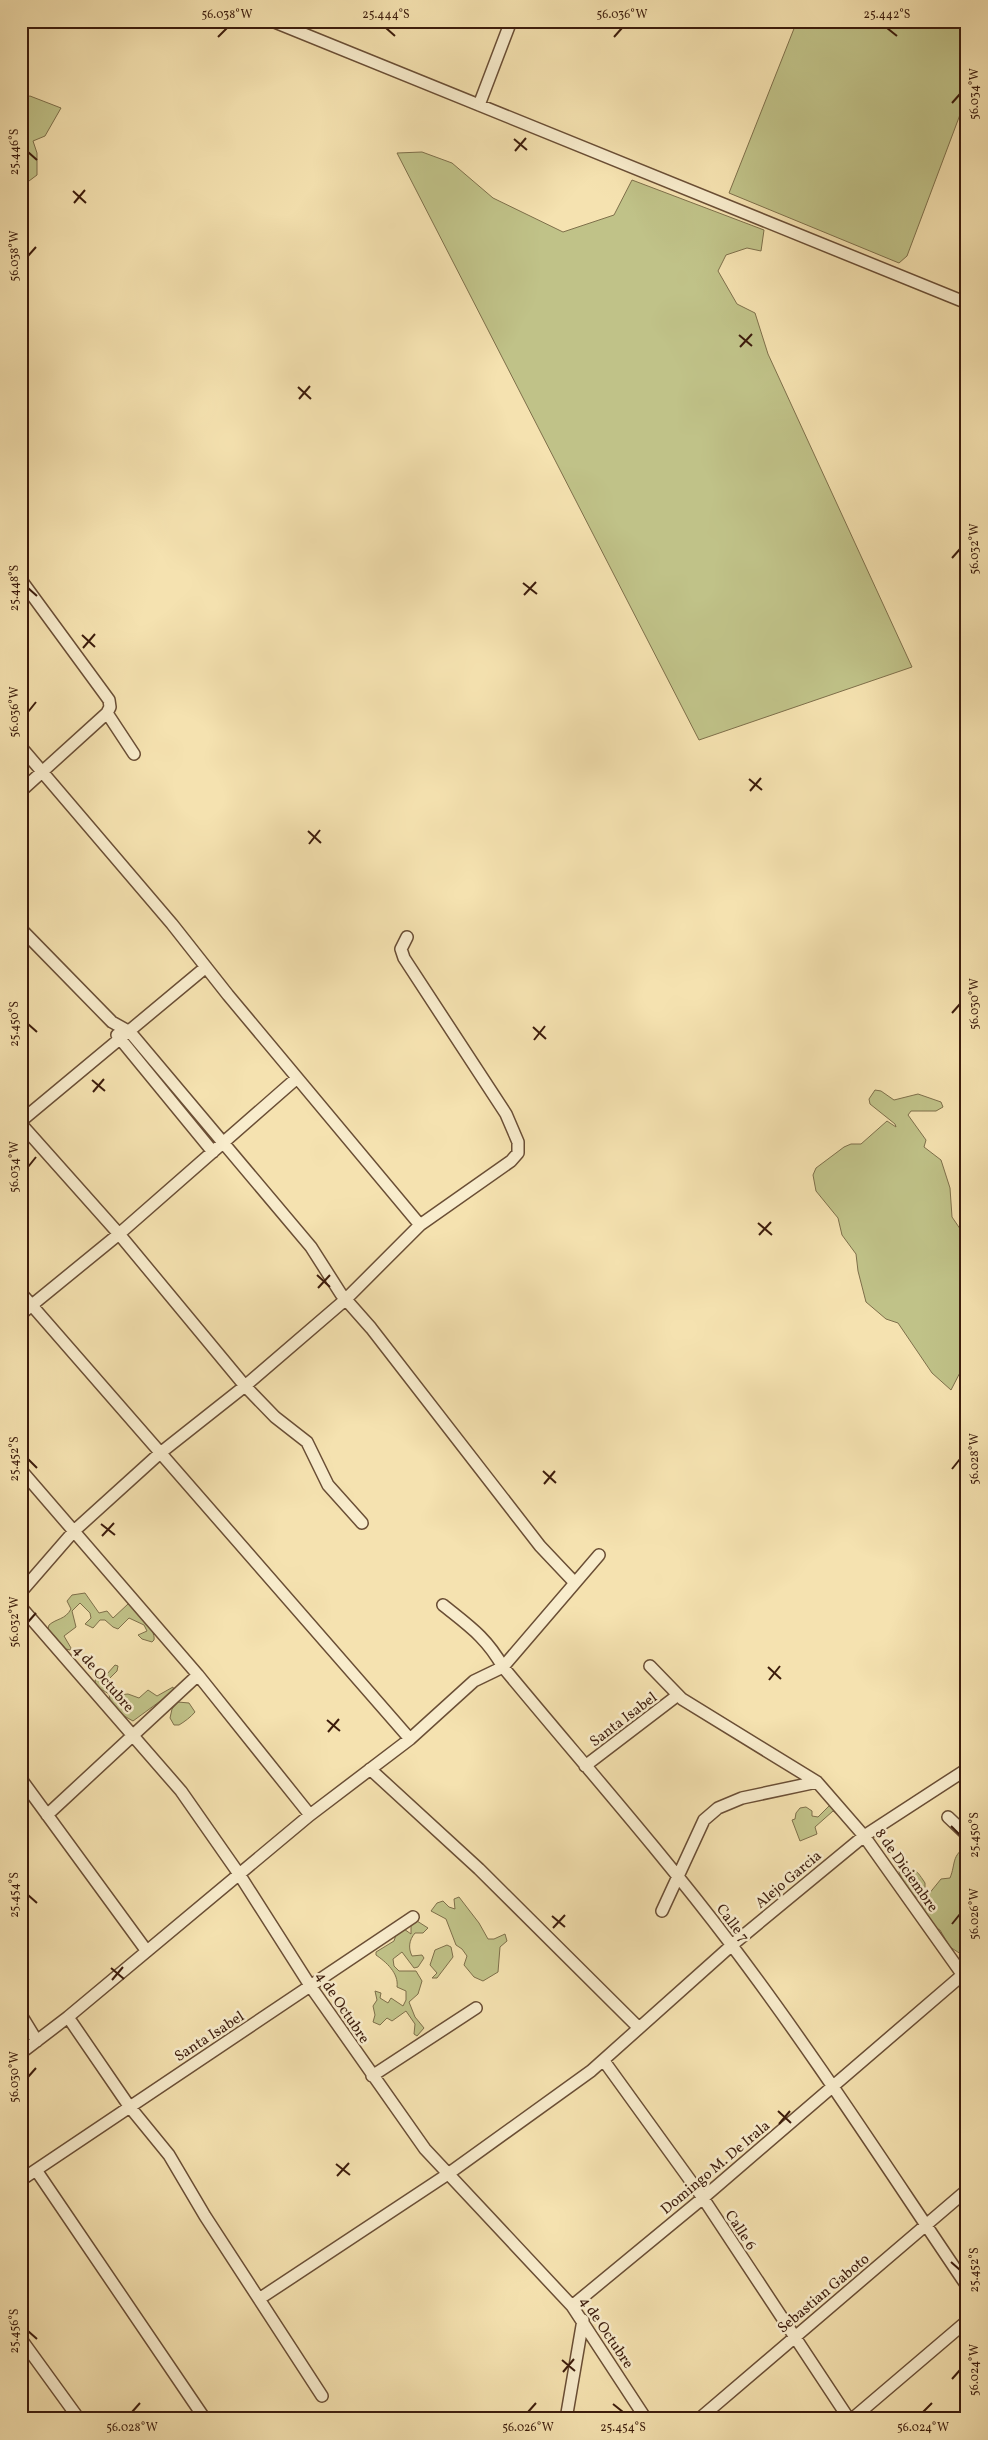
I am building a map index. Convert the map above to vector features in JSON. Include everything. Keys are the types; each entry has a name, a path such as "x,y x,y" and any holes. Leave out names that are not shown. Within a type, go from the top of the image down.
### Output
{"street":[{"path":"272,21 301,27 479,105 967,303"},
{"path":"479,105 511,21"},
{"path":"21,580 109,700 110,707 107,713 21,791"},
{"path":"107,713 134,754"},
{"path":"21,747 420,1225"},
{"path":"21,929 112,1022 130,1032 311,1247 345,1300 384,1343 540,1546 575,1583"},
{"path":"21,1592 74,1531 159,1454 245,1386 345,1300 420,1225 512,1161 518,1153 518,1142 506,1114 404,958 401,949 407,937"},
{"path":"206,967 21,1123 119,1234 245,1386 275,1417 307,1442 328,1485 362,1523"},
{"path":"112,1022 120,1040 213,1152"},
{"path":"21,1314 119,1234 297,1078"},
{"path":"21,1293 159,1454 410,1739"},
{"path":"21,1470 198,1675 310,1815"},
{"path":"21,2053 68,2017 310,1815 410,1739 474,1681 503,1667 599,1555"},
{"name":"Calle 7","path":"443,1605 487,1642 503,1667 679,1877 732,1945 832,2086 967,2286"},
{"name":"4 de Octubre","path":"21,1607 181,1791 239,1874 372,2076 425,2148 572,2306 583,2320 646,2419"},
{"name":"8 de Diciembre","path":"650,1666 678,1695 817,1782 864,1836 965,1975"},
{"path":"47,1815 198,1675"},
{"name":"Santa Isabel","path":"585,1766 678,1695"},
{"path":"370,1769 479,1869 639,2028"},
{"name":"Alejo Garcia","path":"260,2299 448,2174 604,2061 732,1945 864,1836 967,1769"},
{"path":"21,1779 146,1950"},
{"path":"662,1911 704,1820 718,1808 742,1798 817,1782"},
{"path":"948,1818 967,1835"},
{"name":"Santa Isabel","path":"21,2180 312,1987 413,1917"},
{"name":"Domingo M. De Irala","path":"572,2306 965,1975"},
{"path":"372,2076 476,2008"},
{"path":"21,2015 37,2041"},
{"path":"68,2017 130,2106 169,2155 205,2216 322,2396"},
{"name":"Calle 6","path":"604,2061 702,2198 794,2338 851,2419"},
{"path":"36,2170 205,2419"},
{"name":"Sebastian Gaboto","path":"699,2419 967,2190"},
{"path":"566,2419 583,2320"},
{"path":"851,2419 967,2321"},
{"path":"21,2338 79,2419"}],"green space":[{"path":"797,21 967,21 967,96 907,256 899,263 729,193"},
{"path":"30,96 61,108 45,136 33,141 37,153 37,175 21,187 21,98"},
{"path":"422,152 452,163 493,198 563,232 614,215 632,180 764,230 761,251 747,248 726,255 718,271 737,304 755,313 768,354 912,667 699,740 397,153"},
{"path":"875,1090 881,1091 894,1100 918,1094 941,1102 943,1107 936,1111 911,1111 908,1115 926,1140 924,1147 941,1160 950,1188 952,1217 967,1239 967,1359 951,1390 932,1373 898,1323 886,1319 866,1302 858,1271 856,1254 842,1235 838,1218 816,1191 813,1175 816,1168 844,1147 851,1144 861,1144 887,1121 896,1127 895,1124 870,1104 869,1099"},
{"path":"85,1593 99,1613 107,1611 113,1618 128,1604 132,1606 149,1625 154,1640 152,1642 142,1639 138,1635 147,1631 144,1625 129,1618 118,1629 105,1620 100,1620 93,1628 85,1624 91,1618 90,1613 80,1603 72,1611 76,1627 64,1636 71,1648 70,1650 66,1649 48,1629 49,1625 69,1613 71,1609 67,1601 72,1595"},
{"path":"115,1665 118,1666 117,1671 108,1680 118,1690 119,1695 128,1694 139,1698 148,1690 157,1696 173,1687 174,1691 133,1721 114,1707 109,1694 96,1686 95,1680 107,1674"},
{"path":"178,1702 189,1703 195,1712 179,1725 174,1725 170,1718 172,1709"},
{"path":"833,1802 839,1815 833,1811 815,1827 817,1834 800,1841 792,1820 795,1819 796,1813 800,1808 806,1807 812,1811 812,1816 818,1817"},
{"path":"967,1846 967,1935 964,1938 967,1942 967,1958 950,1947 940,1930 932,1925 920,1899 906,1886 898,1867 916,1871 925,1883 925,1891 928,1895 941,1879 950,1878 958,1853"},
{"path":"459,1897 479,1923 488,1939 494,1939 505,1934 507,1941 500,1947 498,1972 483,1981 474,1977 464,1965 467,1956 456,1945 446,1919 431,1911 437,1903 443,1901 449,1907 455,1909 454,1899"},
{"path":"417,1921 428,1928 423,1933 415,1933 410,1941 410,1950 412,1956 422,1955 424,1958 418,1967 414,1968 402,1952 393,1959 394,1966 399,1971 416,1971 422,1981 418,1994 409,2002 415,2017 424,2028 417,2036 414,2034 415,2024 406,2011 392,2021 387,2018 380,2025 373,2022 375,2015 373,2006 377,2000 375,1991 381,1993 380,1998 388,2003 391,1998 403,2006 406,2000 406,1991 397,1987 394,1973 376,1955 376,1952 394,1941 397,1932 404,1929 411,1934 411,1924"},
{"path":"447,1945 451,1947 453,1957 437,1978 432,1978 437,1973 430,1965 435,1950"}]}
